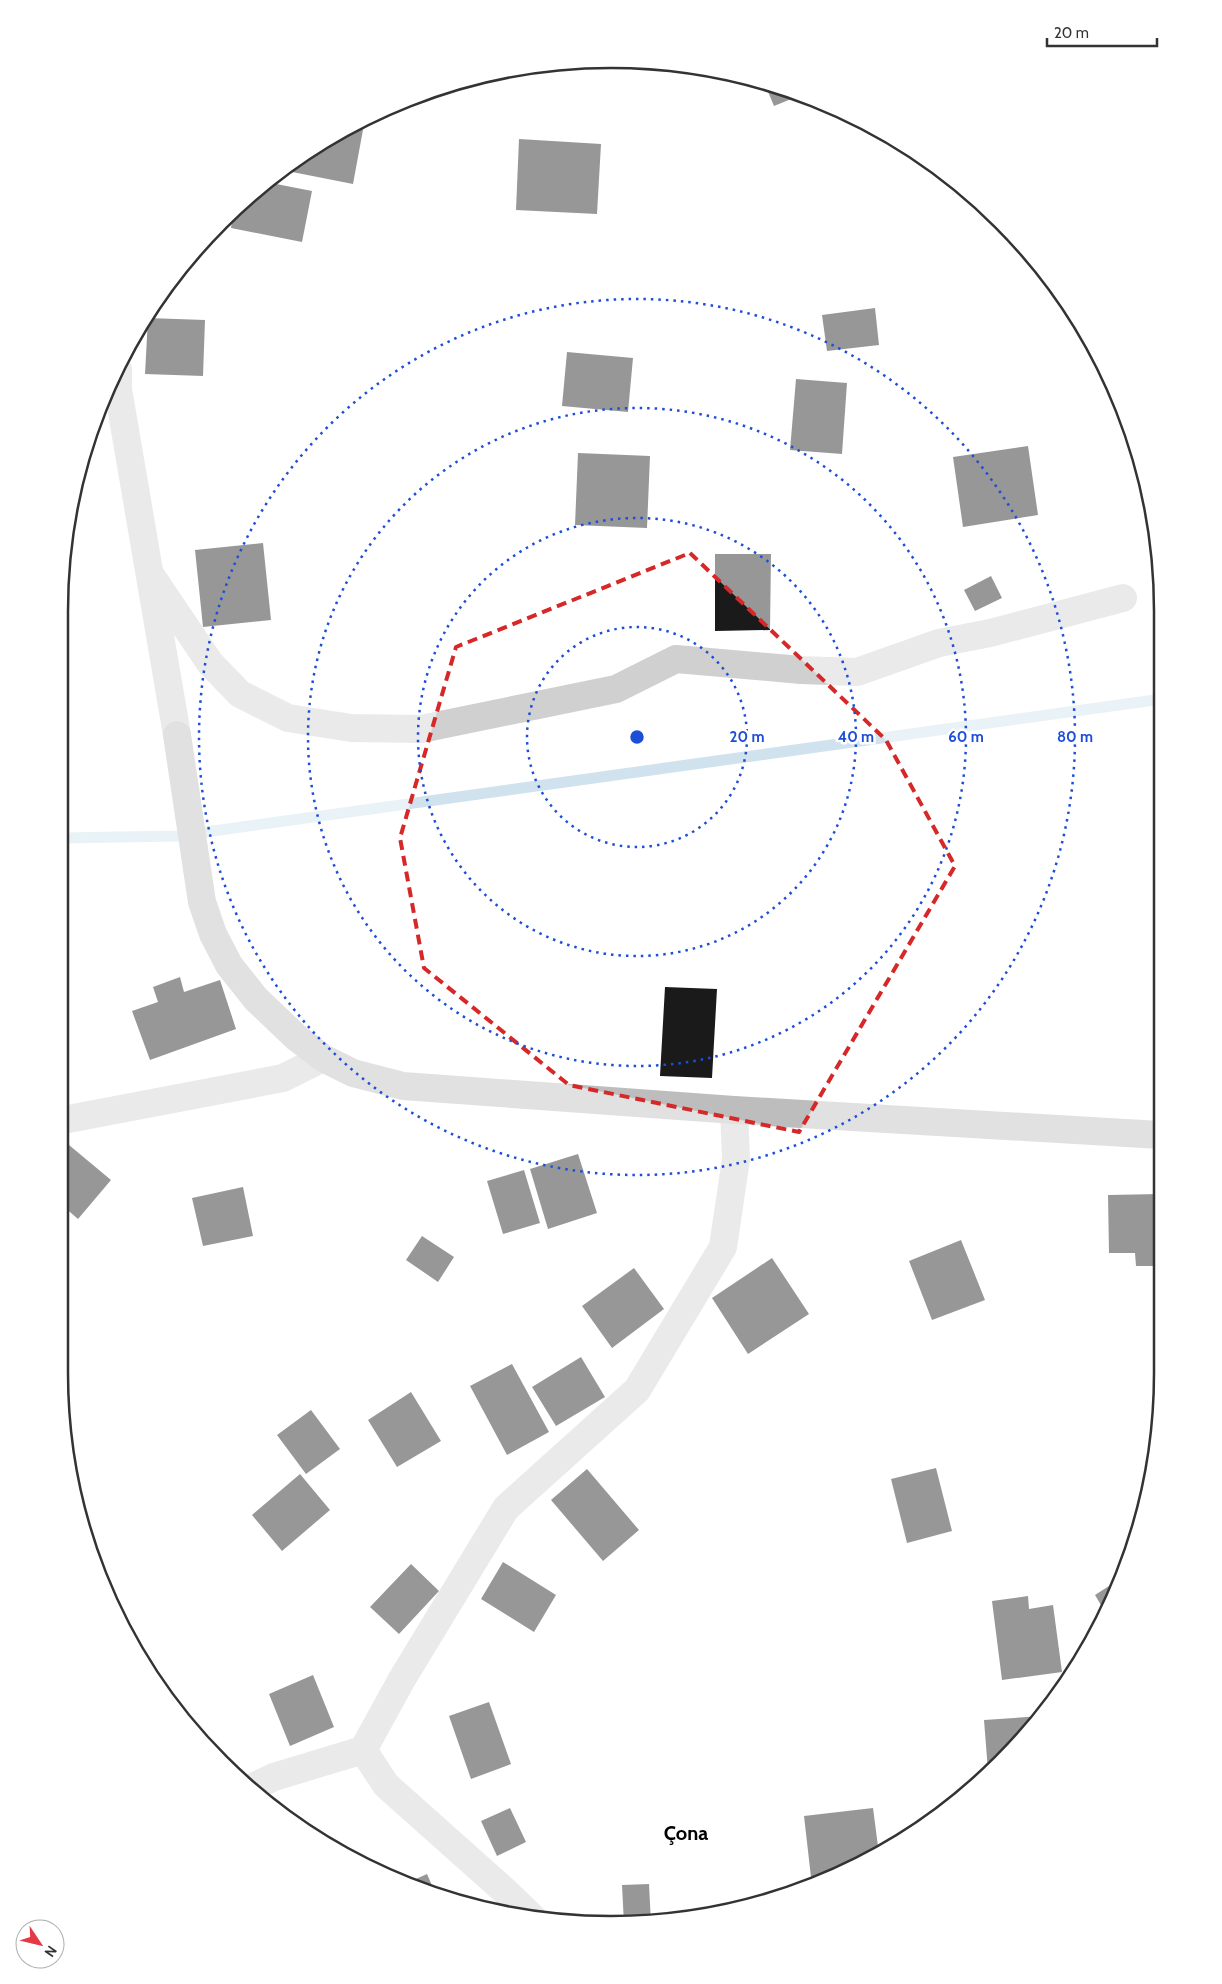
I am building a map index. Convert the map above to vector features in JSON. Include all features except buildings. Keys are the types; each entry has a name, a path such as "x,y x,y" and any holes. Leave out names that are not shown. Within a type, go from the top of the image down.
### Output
{"street":[{"path":"118,384 177,735 202,902 213,934 229,965 256,999 297,1038 323,1058 353,1073 403,1086 734,1110 1154,1135"},
{"path":"150,574 210,663 240,694 288,718 351,728 421,729 616,689 676,659 801,670 857,672 939,644 990,633 1123,598"},
{"path":"68,1119 284,1078 323,1058"},
{"path":"257,1785 274,1777 363,1750 402,1679 506,1508 637,1390 723,1247 736,1159 734,1110"},
{"path":"363,1750 386,1785 523,1909"}],"highlighted area":[{"path":"690,553 886,740 955,866 799,1132 569,1085 424,968 400,838 456,647"}],"waterway":[{"path":"68,838 177,836 1154,700"}],"district":[{"name":"Çona","path":"686,1833"}]}
